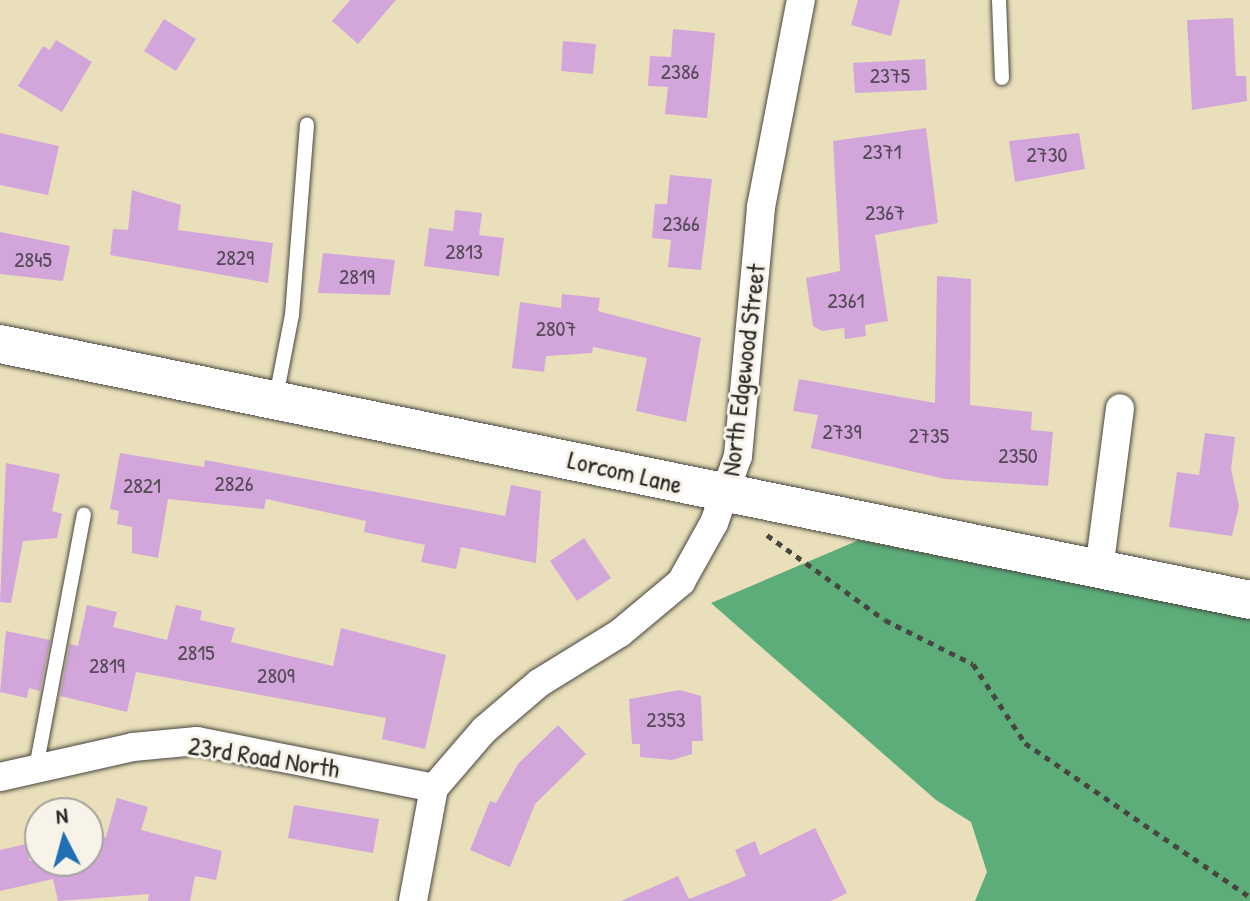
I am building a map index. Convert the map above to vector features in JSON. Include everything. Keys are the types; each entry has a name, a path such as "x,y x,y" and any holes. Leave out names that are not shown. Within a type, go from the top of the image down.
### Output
{"street":[{"name":"North Edgewood Street","path":"434,788 484,730 539,683 620,633 681,582 726,495 738,456 768,160 801,0"},
{"name":"Lorcom Lane","path":"0,344 276,397 726,495 1250,600"},
{"path":"1099,570 1120,408"},
{"name":"23rd Road North","path":"0,777 197,741 434,788"},
{"path":"413,901 434,788"}],"lane":[{"path":"999,0 1002,78"},
{"path":"276,397 292,315 307,125"},
{"path":"36,768 84,515"}],"path":[{"path":"753,528 885,620 973,664 1025,743 1250,897"}],"green space":[{"path":"859,540 1250,618 1250,901 975,901 987,872 971,822 936,800 711,603"}],"building":[{"path":"350,0 396,0 358,44 332,21"},
{"path":"858,0 900,0 891,36 851,25"},
{"path":"1233,18 1236,76 1246,76 1247,101 1192,110 1187,20"},
{"path":"164,19 196,39 176,71 144,51"},
{"path":"673,29 715,33 707,118 665,114 668,87 648,86 650,56 671,57"},
{"path":"56,40 92,62 62,112 18,86 43,46 50,50"},
{"path":"563,41 596,44 593,74 561,71"},
{"path":"925,59 927,90 855,93 853,63"},
{"path":"926,128 938,223 875,235 888,321 865,325 866,336 845,339 844,328 822,331 813,326 806,278 840,271 833,141"},
{"path":"0,133 59,146 48,195 0,185"},
{"path":"1079,133 1085,169 1015,182 1009,141"},
{"path":"670,175 712,179 701,270 668,267 671,240 652,238 655,204 667,204"},
{"path":"132,190 181,205 178,230 273,243 268,283 110,255 113,229 128,230"},
{"path":"455,210 482,213 479,235 504,238 499,276 424,266 429,228 453,231"},
{"path":"0,232 70,246 63,281 0,274"},
{"path":"323,253 395,260 390,295 318,293"},
{"path":"937,276 971,279 970,405 1032,412 1031,430 1053,432 1048,486 945,479 811,448 818,415 793,411 799,379 935,403"},
{"path":"562,294 600,298 598,311 701,338 686,422 636,411 647,358 593,347 592,353 546,356 544,372 512,368 520,302 561,308"},
{"path":"1205,433 1235,437 1231,469 1239,506 1232,536 1169,527 1177,472 1199,475"},
{"path":"120,453 204,467 205,460 505,516 511,485 541,491 536,563 461,547 456,569 421,562 425,545 364,532 366,521 266,499 264,509 168,499 158,558 132,553 132,527 117,524 119,511 110,509"},
{"path":"6,463 60,474 52,511 62,514 57,538 23,541 11,603 0,602"},
{"path":"584,538 611,578 577,601 550,561"},
{"path":"87,605 117,612 113,627 167,640 176,605 202,611 200,620 235,628 231,642 333,666 341,628 446,655 425,749 382,739 386,718 136,672 127,712 60,696 70,644 78,646"},
{"path":"6,631 50,640 40,691 29,688 27,698 0,692"},
{"path":"680,690 701,696 703,741 692,741 692,754 672,760 640,757 640,744 632,744 629,699"},
{"path":"558,725 586,754 535,804 510,867 470,850 490,801 496,803 518,764"},
{"path":"117,798 148,807 141,830 222,851 216,880 195,876 190,901 148,901 149,894 58,901 53,879 0,891 0,850 24,844 24,877 104,877 106,837"},
{"path":"294,805 379,819 373,853 288,838"},
{"path":"815,828 847,893 831,901 621,901 678,876 689,899 746,876 735,850 755,841 760,855"}]}
